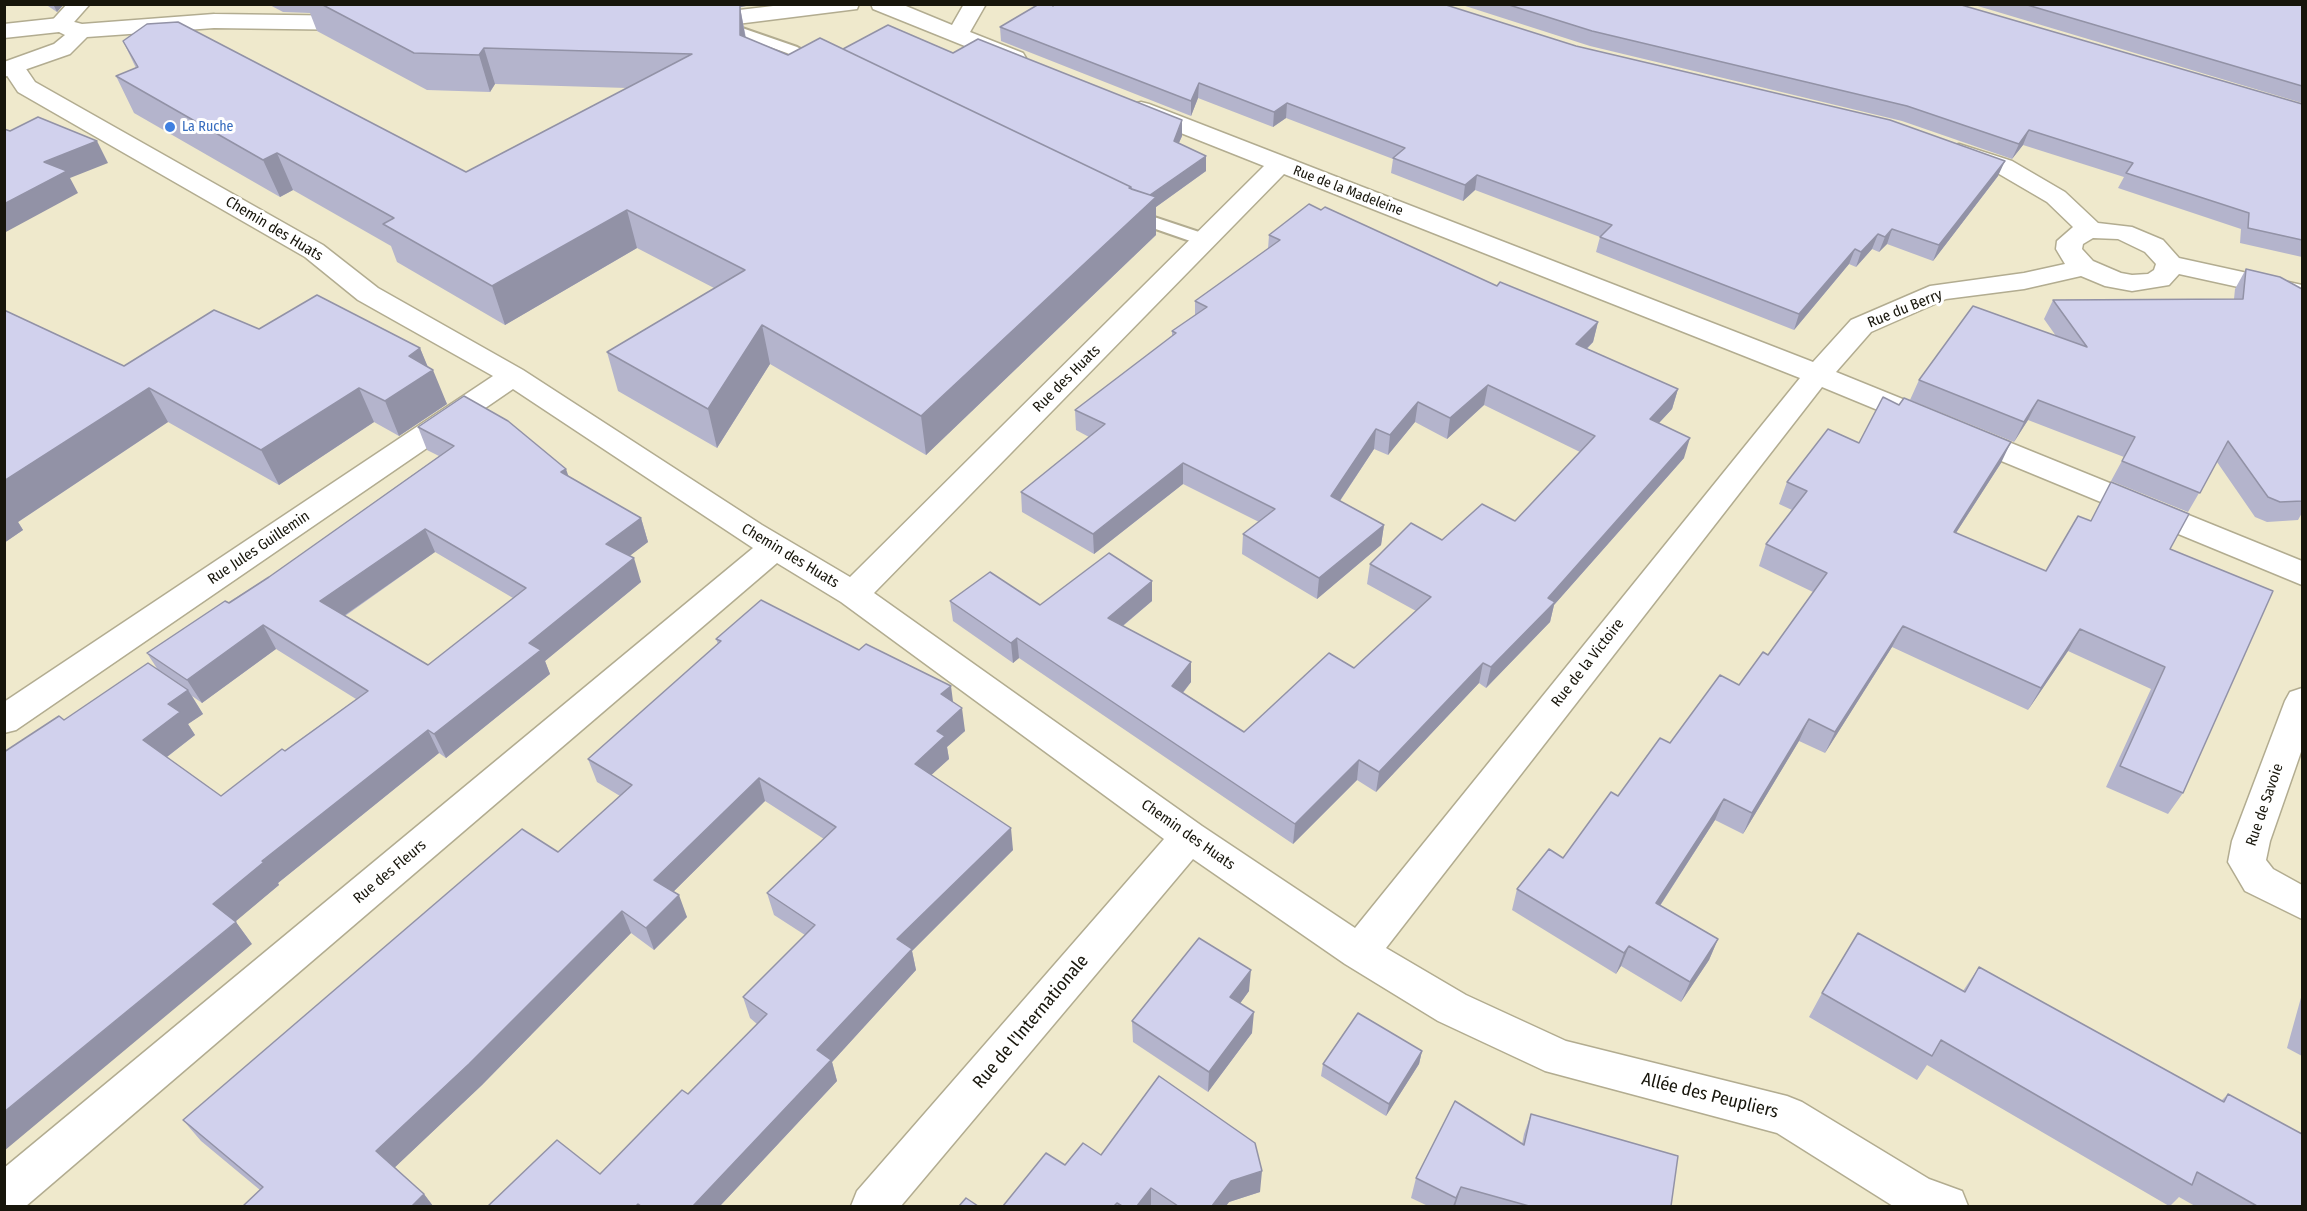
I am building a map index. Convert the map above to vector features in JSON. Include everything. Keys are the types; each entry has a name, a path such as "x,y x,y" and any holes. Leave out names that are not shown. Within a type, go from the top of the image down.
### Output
{"street":[{"path":"9,69 69,33 80,4"},
{"path":"680,23 849,4"},
{"path":"880,4 1034,66"},
{"path":"958,35 969,11 976,4"},
{"path":"4,31 69,33 214,21 381,24"},
{"name":"Chemin des Huats","path":"9,69 26,87 314,250 368,294 513,376 774,548 853,594 1189,837 1359,952 1452,1008 1560,1058"},
{"name":"Rue de la Madeleine","path":"1122,101 1817,375 2302,574"},
{"path":"1937,143 2003,166 2056,196 2091,230"},
{"name":"Rue des Huats","path":"853,594 1280,164"},
{"path":"2091,230 2124,232 2154,246 2164,255 2169,264 2167,272 2160,279 2148,282 2114,280 2084,267 2074,258 2069,249 2070,240 2091,230"},
{"path":"2169,264 2302,293"},
{"name":"Rue du Berry","path":"1817,375 1862,326 1940,292 2024,281 2084,267"},
{"name":"Rue de la Victoire","path":"1359,952 1817,375"},
{"name":"Rue Jules Guillemin","path":"4,720 513,376"},
{"name":"Rue des Fleurs","path":"4,1197 774,548"},
{"name":"Rue de Savoie","path":"2293,899 2259,880 2247,862 2251,841 2302,701"},
{"name":"Rue de l'Internationale","path":"873,1206 1189,837"},
{"name":"Allée des Peupliers","path":"1560,1058 1787,1116 1929,1203"}],"lane":[{"path":"710,21 792,50 835,71"},
{"path":"1107,204 1137,218 1205,240"}],"building":[{"path":"321,4 737,4 740,5 740,35 788,55 820,38 1131,187 1129,188 1156,197 921,416 762,325 708,409 607,352 745,270 627,210 492,286 383,224 394,218 277,153 263,160 116,76 138,67 123,41 147,24 178,22 466,172 692,54 484,48 479,55 414,53"},
{"path":"1039,4 1053,6 1056,4 1443,4 1576,46 1890,120 2005,161 1939,245 1892,229 1885,237 1878,234 1861,252 1855,249 1799,314 1600,237 1612,225 1477,175 1465,185 1393,158 1405,148 1287,103 1274,112 1199,83 1191,101 1000,27"},
{"path":"1506,4 1958,4 2302,104 2302,240 2248,228 2249,213 2126,173 2133,163 2029,130 2019,144 1907,106 1592,31"},
{"path":"2024,4 2302,4 2302,86"},
{"path":"888,25 953,53 978,39 1182,120 1174,141 1206,156 1150,195 1131,189 843,49"},
{"path":"38,117 97,141 44,162 67,171 4,204 4,129 10,131"},
{"path":"1309,204 1321,210 1325,207 1497,286 1500,282 1598,322 1576,344 1678,389 1650,419 1690,438 1548,598 1555,602 1491,667 1483,663 1379,772 1359,760 1295,824 1017,638 1011,643 950,601 990,572 1040,605 1109,553 1152,581 1108,618 1191,662 1172,686 1244,732 1329,653 1354,668 1431,597 1370,564 1411,523 1442,540 1482,504 1515,521 1595,436 1488,385 1450,418 1418,402 1390,435 1376,429 1331,496 1384,525 1319,578 1243,534 1275,509 1183,463 1093,534 1021,492 1105,424 1075,410 1176,333 1172,331 1207,307 1195,301 1280,240 1269,235"},
{"path":"2246,269 2280,277 2302,289 2302,501 2280,502 2268,497 2228,441 2200,493 2122,461 2135,437 2038,400 2024,422 1919,380 1973,306 2087,347 2053,300 2243,299"},
{"path":"317,295 420,348 409,356 433,370 385,401 359,388 261,450 149,388 4,481 4,310 124,366 214,310 259,329"},
{"path":"464,396 508,421 566,469 561,472 641,518 606,544 634,558 529,643 541,650 434,734 428,730 262,861 264,862 213,904 236,922 4,1112 4,752 59,716 64,720 148,663 188,690 168,704 180,712 143,740 221,796 282,749 285,751 368,691 263,625 187,680 147,653 225,601 229,603 269,577 454,446 418,427","holes":["425,529 526,588 428,665 320,601"]},
{"path":"1883,397 1899,405 1904,398 2011,442 1954,532 2046,571 2078,516 2091,521 2111,482 2189,514 2170,549 2273,591 2183,793 2120,766 2165,667 2080,629 2041,688 1903,626 1835,732 1809,719 1752,813 1724,799 1656,903 1718,939 1690,982 1629,946 1624,953 1517,889 1549,849 1563,858 1611,792 1618,796 1660,738 1670,743 1720,675 1739,685 1763,652 1768,655 1827,573 1766,544 1807,491 1787,482 1828,429 1859,443"},
{"path":"761,600 859,650 866,644 951,686 941,694 962,708 937,731 945,736 915,764 1011,828 897,939 912,949 817,1050 831,1060 693,1206 641,1206 638,1204 636,1206 488,1206 557,1140 600,1174 682,1090 688,1094 767,1014 743,997 815,925 767,893 836,827 759,778 654,880 679,895 646,928 622,911 469,1064 376,1151 424,1194 412,1206 243,1206 263,1187 183,1120 522,829 558,852 632,785 588,759 721,641 716,639"},
{"path":"1858,933 1965,992 1979,967 2224,1102 2228,1094 2302,1134 2302,1206 2257,1206 2197,1172 2192,1185 1941,1040 1932,1056 1822,993"},
{"path":"1199,938 1251,970 1230,997 1254,1012 1209,1072 1132,1021"},
{"path":"1358,1013 1422,1051 1389,1104 1323,1064"},
{"path":"1159,1076 1255,1143 1262,1171 1231,1181 1212,1206 1178,1206 1151,1188 1137,1206 1122,1206 1117,1203 1114,1206 1003,1206 1046,1153 1065,1165 1083,1143 1101,1155"},
{"path":"1455,1101 1524,1145 1531,1114 1678,1156 1671,1206 1529,1206 1461,1187 1456,1198 1416,1178"},
{"path":"966,1198 978,1206 959,1206"}],"place":[{"name":"La Ruche","path":"170,127"}]}
